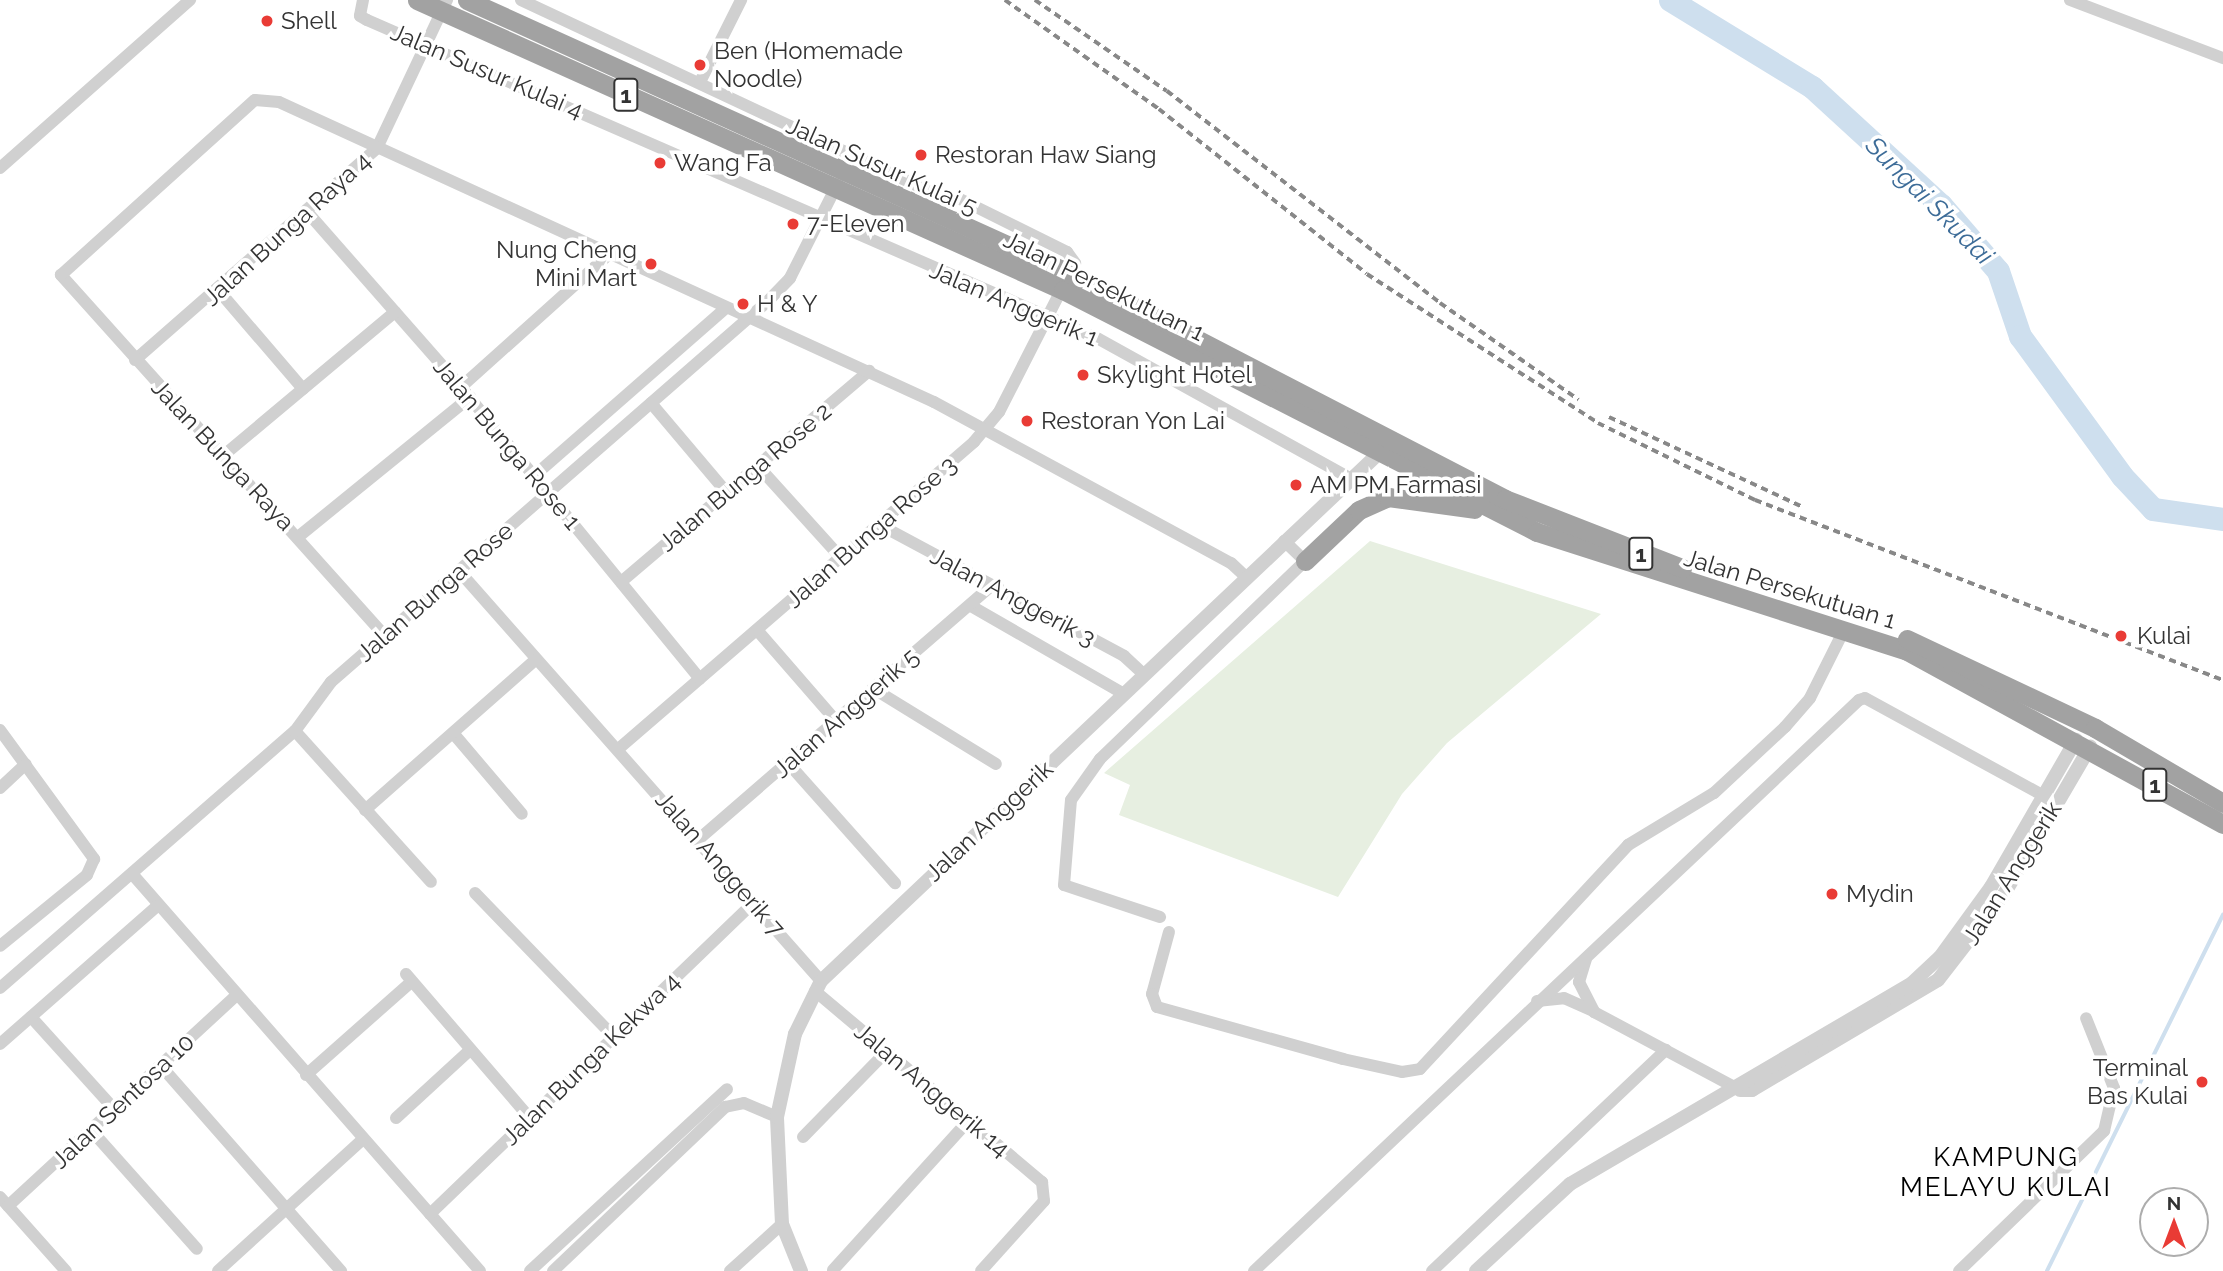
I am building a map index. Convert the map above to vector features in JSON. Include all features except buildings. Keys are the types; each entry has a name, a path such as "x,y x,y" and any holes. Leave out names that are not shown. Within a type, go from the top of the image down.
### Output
{"highway":[{"name":"Jalan Persekutuan 1","path":"417,0 444,5 835,189 939,214"},
{"name":"Jalan Persekutuan 1","path":"467,0 939,214 1378,454 1499,514 1619,563 1844,628 1907,651 2083,743 2223,824"},
{"name":"Jalan Persekutuan 1","path":"1067,282 1505,499 1637,553 1849,617 1941,652 2095,728 2223,803"},
{"path":"1305,561 1359,510 1388,497 1499,514"}],"street":[{"name":"Jalan Susur Kulai 4","path":"363,0 360,16 820,219"},
{"name":"Jalan Susur Kulai 5","path":"521,0 546,5 700,82 939,214 958,198 1067,252 1075,263 1067,282"},
{"path":"700,82 741,0"},
{"path":"2070,0 2223,58"},
{"path":"0,168 184,1"},
{"name":"Jalan Bunga Raya 4","path":"135,360 309,214 377,148 424,42 444,5"},
{"name":"Jalan Bunga Raya","path":"377,148 262,98 68,262 61,275 384,635"},
{"path":"377,148 606,257 869,372 986,428 1246,577"},
{"name":"Jalan Bunga Rose","path":"0,988 134,876 295,731 331,682 549,494 790,278 844,170"},
{"name":"Jalan Bunga Rose 1","path":"309,214 465,392 700,679"},
{"name":"Jalan Anggerik 1","path":"820,219 1045,320 1097,338 1351,479"},
{"path":"298,537 465,392 606,257"},
{"name":"Jalan Bunga Rose 3","path":"620,748 880,525 986,428 1067,282"},
{"path":"219,291 303,389"},
{"path":"534,476 726,309"},
{"path":"223,456 395,312"},
{"name":"Jalan Bunga Rose 2","path":"621,582 869,372"},
{"path":"650,403 727,493"},
{"name":"Jalan Anggerik","path":"801,1271 782,1224 777,1117 787,1061 818,986 1122,693 1378,454"},
{"path":"758,466 841,558"},
{"name":"Jalan Anggerik 3","path":"880,525 1124,656 1143,674"},
{"path":"1160,917 1064,885 1071,800 1100,759 1305,561 1284,541"},
{"name":"Jalan Anggerik 7","path":"459,571 699,839 818,986"},
{"name":"Jalan Anggerik 5","path":"699,839 971,606 992,585"},
{"path":"971,606 1122,693"},
{"path":"1169,932 1152,994 1157,1007 1355,1061 1402,1072 1420,1069 1628,845 1714,793 1785,727 1810,698 1844,628"},
{"path":"757,630 836,721"},
{"path":"365,810 536,659"},
{"path":"874,689 996,764"},
{"path":"1254,1271 1593,949 1865,698 2044,796"},
{"path":"0,730 90,846 94,866 0,946"},
{"path":"295,731 431,882"},
{"path":"453,733 522,814"},
{"name":"Jalan Anggerik","path":"1902,998 1940,957 2044,796 2083,743"},
{"name":"Jalan Anggerik","path":"1476,1271 1570,1184 1902,998 1951,967 2003,896 2083,743"},
{"path":"788,763 895,883"},
{"path":"0,788 26,764"},
{"path":"134,876 480,1271"},
{"path":"475,893 614,1037"},
{"name":"Jalan Bunga Kekwa 4","path":"430,1214 752,904"},
{"path":"0,1044 158,905"},
{"path":"1593,949 1579,982 1594,1012"},
{"path":"306,1075 409,978 530,1118"},
{"name":"Jalan Anggerik 14","path":"818,986 886,1052 1046,1191 1044,1201 981,1271"},
{"name":"Jalan Sentosa 10","path":"4,1201 91,1130 237,995"},
{"path":"1537,1002 1564,998 1740,1090"},
{"path":"31,1017 114,1109"},
{"path":"1959,1271 2104,1131 2114,1088 2086,1018"},
{"path":"396,1118 470,1050"},
{"path":"1432,1271 1666,1050"},
{"path":"803,1137 886,1052"},
{"path":"161,1066 341,1271"},
{"path":"530,1271 727,1089"},
{"path":"552,1271 725,1107 744,1103 777,1117"},
{"path":"833,1270 968,1121"},
{"path":"91,1130 197,1250"},
{"path":"218,1271 363,1139"},
{"path":"4,1201 65,1271"},
{"path":"730,1271 782,1224"}],"shaded area":[{"path":"1370,541 1601,614 1447,743 1402,794 1338,897 1119,815 1130,785 1104,773"}],"waterway":[{"name":"Sungai Skudai","path":"1670,0 1812,87 1941,205 1998,271 2020,336 2122,476 2153,509 2223,519"},
{"path":"2047,1271 2223,915"}],"railway":[{"path":"1005,0 1159,109 1367,274 1598,423 1755,500 2223,680"},
{"path":"1035,0 1167,91 1440,303 1579,400"},
{"path":"1609,417 1803,507"}],"place":[{"name":"Shell","path":"267,21"},
{"name":"Ben (Homemade Noodle)","path":"700,65"},
{"name":"Restoran Haw Siang","path":"921,155"},
{"name":"Wang Fa","path":"660,163"},
{"name":"7-Eleven","path":"793,224"},
{"name":"Nung Cheng Mini Mart","path":"651,264"},
{"name":"H & Y","path":"743,304"},
{"name":"Skylight Hotel","path":"1083,375"},
{"name":"Restoran Yon Lai","path":"1027,421"},
{"name":"AM PM Farmasi","path":"1296,485"},
{"name":"Kulai","path":"2121,636"},
{"name":"Mydin","path":"1832,894"},
{"name":"Terminal Bas Kulai","path":"2202,1082"}],"district":[{"name":"KAMPUNG MELAYU KULAI","path":"2006,1173"}]}
